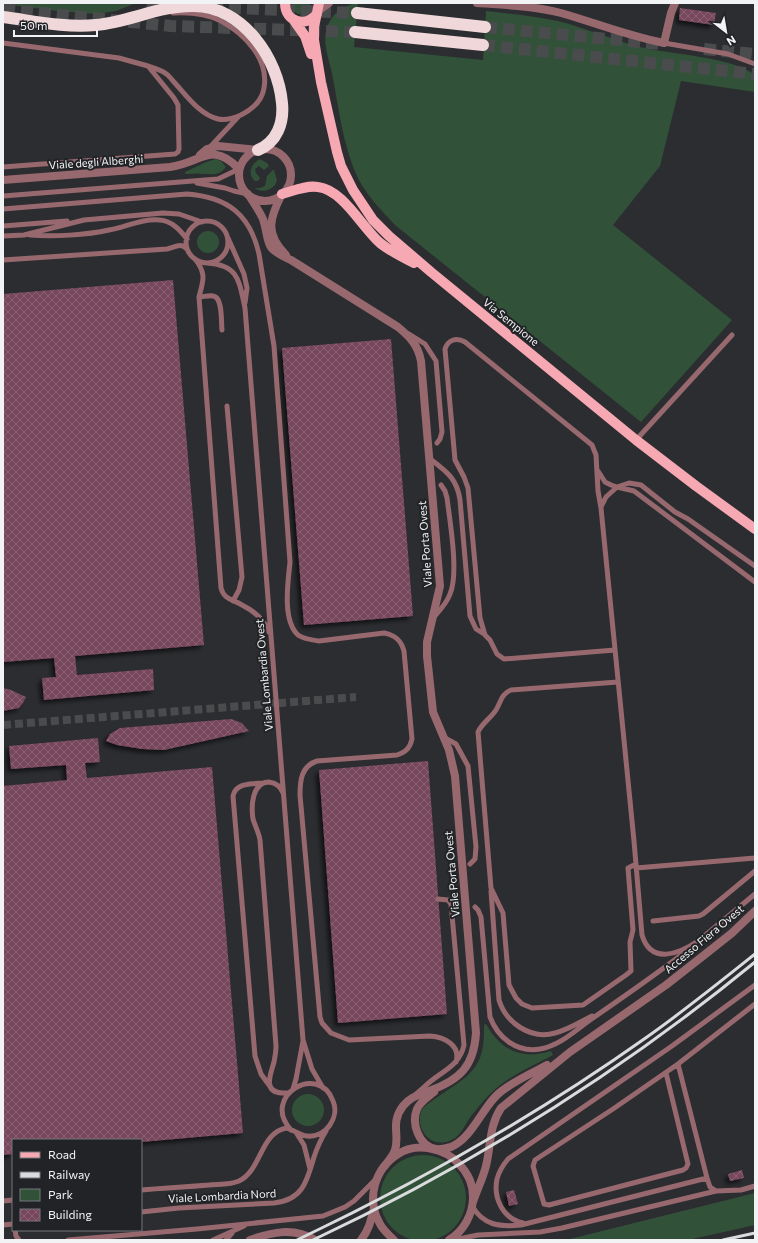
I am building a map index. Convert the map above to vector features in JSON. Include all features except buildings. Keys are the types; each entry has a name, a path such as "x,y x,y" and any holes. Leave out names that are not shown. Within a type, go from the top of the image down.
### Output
{"highway":[{"path":"3,17 83,26 109,24 180,7 199,6 228,16 250,32 262,48 274,69 280,90 283,106 282,120 276,137 265,147 258,150"},
{"path":"357,13 485,27"},
{"path":"355,32 484,45"}],"main road":[{"name":"Via Sempione","path":"277,3 291,18 304,36 322,82"},
{"path":"285,3 286,11 291,18 298,22 308,21 318,9"},
{"name":"Via Sempione","path":"318,9 313,33 337,152 341,166 352,190 364,209 385,233 636,440 755,529"},
{"path":"282,194 314,186 329,190 344,201 365,227 381,243 391,251 431,272"}],"street":[{"path":"318,9 329,3"},
{"path":"477,3 562,13 635,36 664,43 671,13 675,3"},
{"path":"207,149 218,146 258,150 268,149 284,158 289,165 291,175 290,181 286,190 282,194 277,198 266,201 256,200 248,194 240,183 239,170 246,157 258,150"},
{"name":"Viale degli Alberghi","path":"190,162 207,149"},
{"name":"Viale degli Alberghi","path":"3,180 170,167 190,162 209,154 220,155 229,160 239,170"},
{"name":"Viale Porta Ovest","path":"248,194 261,215 266,237 270,246 277,254 291,260 398,327 413,340 420,356 440,586 427,642 427,656 433,712 445,738 452,759 455,776 476,1033 474,1052 466,1068 421,1103 417,1109 414,1120 415,1127 426,1144 455,1159 464,1169 471,1181 473,1204"},
{"name":"Viale Porta Ovest","path":"282,194 274,209 271,227 275,242 291,260"},
{"name":"Accesso Fiera Ovest","path":"570,1052 666,985 732,933 755,911"},
{"path":"385,1166 398,1154 412,1149 436,1149 451,1147 460,1142 498,1094 507,1087 570,1052"},
{"path":"449,1240 463,1229 469,1218 486,1168 492,1124 495,1116 508,1101 570,1052"},
{"name":"Viale Porta Ovest","path":"374,1208 372,1195 377,1179 395,1150 395,1127 400,1111 413,1097 439,1088"},
{"path":"361,1240 368,1230 374,1208"},
{"path":"374,1208 380,1225 394,1240"},
{"path":"250,1240 270,1234 293,1232 304,1234 315,1240"}],"lane":[{"path":"3,43 119,58 148,66 166,73 189,98 207,114 218,119 237,117 250,110 260,100 263,94 265,80 261,62 251,46 237,31 219,20 188,12 144,15"},
{"path":"664,43 728,54 755,64"},
{"path":"3,167 176,153 179,149 178,105 148,66"},
{"path":"207,149 218,140 232,123 244,113"},
{"path":"3,196 218,179 239,170"},
{"path":"188,182 225,188 248,194"},
{"path":"3,209 188,194 200,195 217,199 232,208 246,223 252,233 259,254 274,346 290,554 289,618 292,627 299,635 308,640 319,641 384,633 391,634 402,643 412,739 410,746 404,753 397,755 310,763 306,767 300,784 320,1017 322,1023 331,1033 349,1040 430,1036 442,1038 455,1048 458,1055 456,1062"},
{"path":"3,226 170,213 179,214 202,222 216,224 222,228 226,234 228,247 226,252 219,259 207,263 201,263 195,259"},
{"path":"24,235 84,220"},
{"path":"3,236 45,236 104,231 142,221 161,220 172,224 181,231 187,239"},
{"path":"187,249 186,243 188,233 192,228 202,222"},
{"name":"Viale Lombardia Ovest","path":"226,234 244,274 247,288 245,308"},
{"path":"3,260 167,249 183,245 200,265 203,273 199,297 220,588 226,598 242,604 258,616 266,626 271,639"},
{"name":"Viale Lombardia Ovest","path":"207,263 225,266 234,273 239,283 245,308 303,1040 312,1069 323,1088"},
{"path":"199,297 212,296 218,299 220,304 222,330"},
{"path":"398,327 421,340 436,361 442,432 437,443"},
{"path":"636,440 732,335"},
{"path":"485,635 480,618 468,488 455,460 446,350 450,341 458,339 464,342 592,445 596,452 598,491 615,650 641,930 647,947 664,955 679,952 698,941"},
{"path":"227,406 242,577 239,590 233,601"},
{"path":"429,458 452,477 458,488 470,616 476,629 490,640 497,654 508,660 615,650"},
{"path":"598,469 605,482 634,492 755,582"},
{"path":"601,508 606,497 617,487 629,483 641,485 675,512 688,519 755,566"},
{"path":"433,618 446,603 451,594 454,574 446,491 441,485"},
{"path":"611,1006 566,1029 548,1035 532,1033 520,1028 503,1010 499,1000 478,732 497,709 503,694 511,690 618,682"},
{"path":"445,738 456,744 468,766 476,847 475,859 470,864"},
{"path":"267,782 256,789 253,800 253,814 260,840 276,1046 276,1054 269,1074 271,1087"},
{"path":"142,1190 238,1182 252,1170 267,1142 274,1134 283,1129 291,1130 307,1136 317,1135 327,1129 334,1118 335,1107 332,1096 323,1088 317,1085 304,1084 291,1091 282,1093 274,1090 261,1074 255,1056 233,796 236,790 242,785 267,782 275,784 282,790 284,795"},
{"path":"491,888 503,913 509,985 519,1002 527,1007 538,1009 583,1005 631,971 630,942 633,930 628,868 636,866 755,858"},
{"path":"653,921 699,916 755,871"},
{"path":"475,907 481,917 490,1017 495,1029 508,1041 517,1047 532,1050 548,1047 562,1040 637,988 698,941 755,894"},
{"path":"413,1097 456,1062 464,1045 452,907 448,900 438,899"},
{"path":"528,1224 512,1219 504,1212 498,1199 497,1179 502,1166 508,1159 672,1046 755,985"},
{"path":"666,1073 688,1164 686,1168 549,1206 544,1204 533,1166 535,1160 614,1109 666,1073 755,1004"},
{"name":"Viale Lombardia Ovest","path":"291,1091 296,1079 303,1040"},
{"path":"678,1064 707,1178 710,1187 716,1191"},
{"path":"291,1091 285,1098 282,1109 284,1120 291,1130"},
{"name":"Viale Lombardia Nord","path":"142,1212 179,1208 281,1203 298,1194 306,1182 320,1140 327,1129"},
{"path":"296,1133 304,1145 310,1170"},
{"path":"473,1204 480,1217 489,1223 509,1226 528,1224 707,1178"},
{"path":"68,1240 197,1230 323,1216 335,1212 354,1201 377,1179"},
{"path":"454,1240 478,1235 540,1232 716,1191 741,1190 755,1186"},
{"path":"213,1240 250,1223"},
{"path":"226,1240 237,1228"},
{"path":"15,1231 19,1240"}],"green space":[{"path":"3,3 136,3 116,11 96,14 58,11"},
{"path":"293,3 310,3 310,8 307,13 298,14 294,11"},
{"path":"358,3 354,47 483,60 486,11 562,22 640,47 731,64 755,75 755,92 681,81 660,166 613,225 732,320 641,422 395,225 367,192 359,180 345,141 325,39 329,23 334,15 341,9"},
{"path":"215,159 221,161 226,167 221,172 213,174 185,174 185,172"},
{"path":"260,159 269,166 264,170 259,166 255,169 260,178 258,181 255,181 251,175 251,169 252,166"},
{"path":"273,170 277,181 275,185 265,191 255,188 265,186 267,176"},
{"path":"208,231 216,234 219,242 216,250 208,253 200,250 197,242 200,234"},
{"path":"486,1024 498,1041 513,1051 522,1054 540,1054 551,1051 553,1055 503,1083 486,1098 455,1138 447,1142 433,1141 427,1137 420,1125 422,1109 462,1080 475,1067 480,1059 484,1039 484,1025"},
{"path":"305,1094 311,1094 321,1101 324,1110 323,1116 317,1123 311,1126 305,1126 295,1119 292,1113 292,1107 299,1097"},
{"path":"415,1155 431,1155 440,1158 454,1167 463,1181 466,1190 466,1206 463,1215 454,1229 440,1238 431,1241 415,1241 399,1234 392,1229 387,1222 380,1206 380,1190 387,1174 392,1167 399,1162"},
{"path":"755,1193 755,1225 688,1240 566,1240"}],"tunnel":[{"path":"147,3 174,6"},
{"path":"211,7 357,13"},
{"path":"3,9 171,26 355,32"},
{"path":"485,27 660,44"},
{"path":"483,45 755,74"},
{"path":"704,49 755,54"},
{"path":"3,725 356,697"}],"railway":[{"path":"297,1240 388,1195 520,1120 605,1066 661,1027 755,954"},
{"path":"313,1240 429,1181 487,1149 543,1114 598,1079 704,1002 755,962"},
{"path":"723,1240 755,1233"}]}
